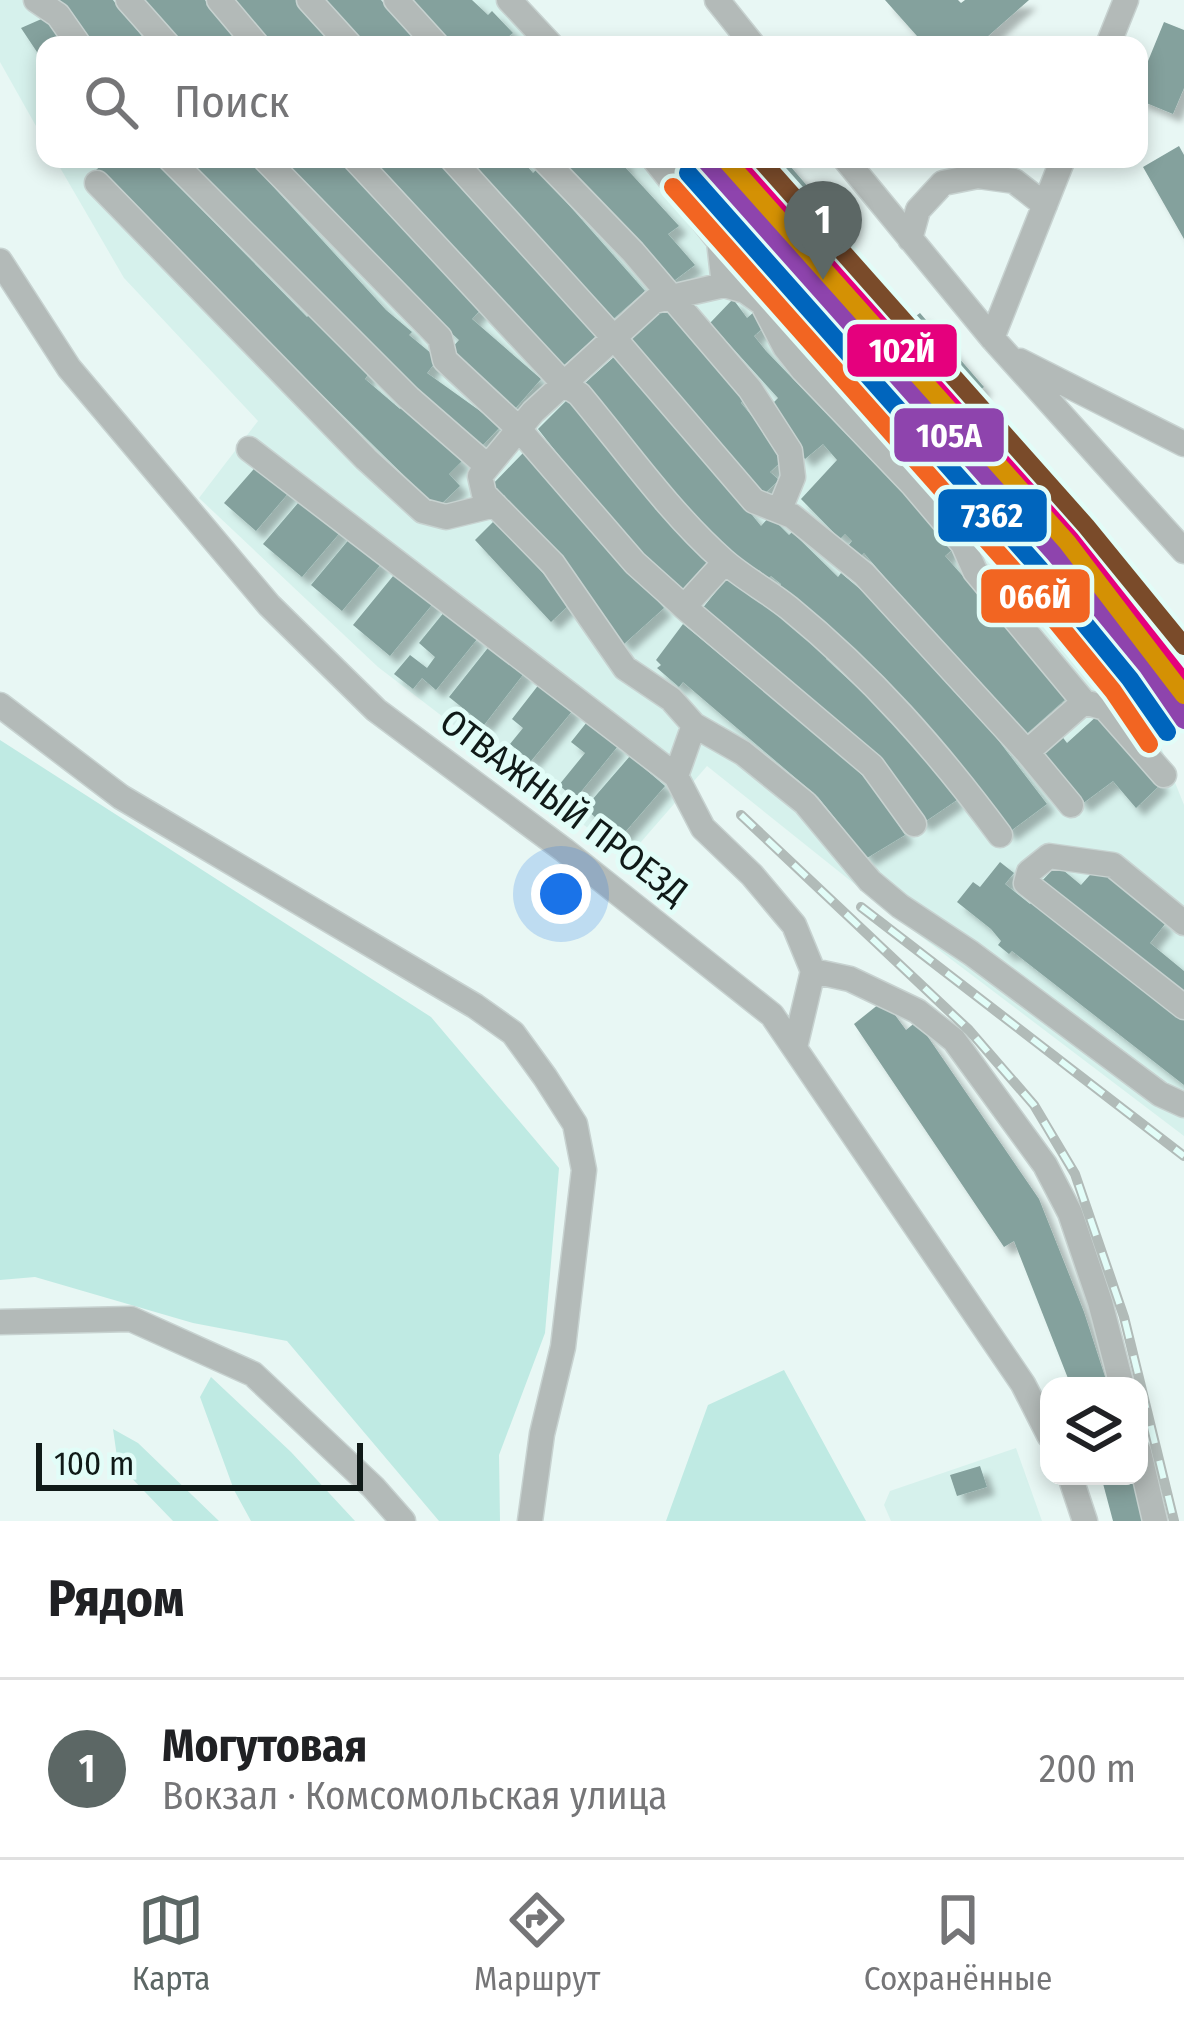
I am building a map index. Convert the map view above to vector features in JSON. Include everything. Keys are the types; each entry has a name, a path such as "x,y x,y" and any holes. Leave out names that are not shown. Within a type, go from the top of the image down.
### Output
{"street":[{"path":"36,0 58,15 73,36"},
{"path":"128,0 160,36"},
{"path":"219,0 249,36"},
{"path":"309,0 342,36"},
{"path":"396,0 429,36"},
{"path":"509,0 543,36"},
{"path":"717,0 746,36"},
{"path":"1112,36 1126,0"},
{"path":"179,168 348,339 487,466"},
{"path":"274,168 440,338 445,360 518,428 635,563 872,766 914,824"},
{"path":"363,168 565,385 579,394 698,535 725,562 786,605 900,710 1000,835"},
{"path":"460,168 754,501 780,509 864,574 1071,805"},
{"path":"552,168 633,252 750,389 790,451 794,477 780,509"},
{"path":"661,168 719,241 724,285"},
{"path":"852,168 1000,347 1184,551"},
{"path":"1000,347 1059,168"},
{"path":"910,239 918,210 943,183 979,176 1014,181 1045,205"},
{"path":"97,183 423,511 446,517 495,505"},
{"name":"ОТВАЖНЫЙ ПРОЕЗД","path":"0,261 69,368 268,605 376,710 564,850 772,1015 1023,1384 1040,1417"},
{"path":"1164,775 1105,708 1084,702 975,571 963,544 914,485 840,412 784,347 763,303 745,291 724,285 654,302 518,428 480,476 484,494 553,564 625,668 671,698 694,725 743,753 805,803 870,881 900,906 1160,1094 1184,1106"},
{"path":"1000,347 1184,444"},
{"path":"249,449 676,776 703,828 794,925 813,971 794,1047"},
{"path":"684,607 725,562"},
{"path":"1027,752 1084,702"},
{"path":"0,705 121,797 513,1033 575,1124 584,1170 582,1192 563,1347 542,1434 530,1521"},
{"path":"676,776 694,725"},
{"path":"1184,923 1113,865 1049,856 1029,872 1026,883 1184,1007"},
{"path":"813,971 850,979 917,1011 954,1040 1045,1166 1070,1213 1120,1377"},
{"path":"0,1322 131,1319 254,1374 403,1521"},
{"path":"1073,1485 1085,1521"},
{"path":"1147,1485 1155,1521"}],"shaded area":[{"path":"0,0 518,0 551,36 36,36 36,126 0,62"},
{"path":"60,168 671,168 1147,712 1184,805 1184,1136 902,922 707,766 627,858 378,667 199,498 258,421 124,278"},
{"path":"0,740 431,1017 559,1168 545,1333 499,1455 500,1521 439,1521 287,1341 193,1323 35,1277 0,1280"},
{"path":"784,1370 866,1521 666,1521 708,1405"},
{"path":"211,1377 355,1521 251,1521 234,1490 200,1397"},
{"path":"113,1429 138,1443 219,1521 173,1521 118,1464"},
{"path":"1016,1448 1042,1521 891,1521 884,1505 890,1491"}],"building":[{"path":"58,0 113,0 142,36 84,36"},
{"path":"142,0 205,0 233,36 174,36"},
{"path":"235,0 296,0 328,36 265,36"},
{"path":"324,0 381,0 413,36 356,36"},
{"path":"406,0 472,0 488,15 492,11 513,33 509,36 440,36"},
{"path":"885,0 1029,0 988,36 917,36"},
{"path":"46,17 58,36 36,36 36,50 21,28"},
{"path":"1164,22 1184,30 1184,88 1173,114 1148,104 1148,61"},
{"path":"1179,146 1184,155 1184,239 1144,168"},
{"path":"161,168 307,317 311,313 369,373 365,379 400,409 403,406 416,416 462,461 449,474 460,486 437,508 95,171"},
{"path":"192,168 256,168 386,310 412,332 409,335 438,359 427,373 501,426 482,446 412,392"},
{"path":"284,168 348,168 431,259 483,307 472,319 541,379 514,410 449,351 459,340"},
{"path":"381,168 447,168 598,335 563,366"},
{"path":"473,168 529,168 533,173 537,169 645,291 612,320"},
{"path":"565,168 626,168 679,226 668,234 695,265 667,286"},
{"path":"770,168 792,168 828,210 816,221"},
{"path":"733,299 747,318 754,312 765,326 754,336 766,351 955,547 945,556 1069,696 1022,738 864,553 859,558 848,546 852,541 845,534 840,539 801,499 837,460 823,444 805,459 768,408 778,398 710,323"},
{"path":"663,305 744,398 741,403 786,457 770,472 779,480 763,495 630,338"},
{"path":"920,313 984,387 971,398 906,323"},
{"path":"616,355 631,367 761,526 770,516 838,577 841,573 887,612 982,719 1047,804 1008,833 947,747 880,673 877,676 781,584 759,570 755,573 703,530 584,384"},
{"path":"571,396 656,510 660,507 711,565 679,594 632,547 538,429"},
{"path":"523,453 664,608 624,644 490,487"},
{"path":"260,462 291,490 256,531 224,503"},
{"path":"304,496 343,529 302,577 263,544"},
{"path":"494,521 571,603 551,622 475,540"},
{"path":"351,537 382,563 342,611 311,585"},
{"path":"398,570 435,601 390,656 353,625"},
{"path":"731,573 829,654 826,659 916,741 957,800 923,823 701,610"},
{"path":"445,611 478,638 436,690 422,678 413,689 394,674 410,655 427,668 435,657 419,643"},
{"path":"683,624 851,763 878,793 905,835 867,858 818,797 683,682 679,687 657,668 661,665 656,660"},
{"path":"491,644 525,672 484,725 449,697"},
{"path":"540,683 573,710 531,761 510,744 523,728 512,719"},
{"path":"1098,715 1161,784 1136,808 1113,781 1082,804 1042,751 1061,735 1067,743"},
{"path":"587,722 618,746 575,799 559,785 585,753 571,742"},
{"path":"630,756 665,786 619,839 585,808"},
{"path":"1000,862 1014,873 1005,884 1184,1019 1184,1085 1012,951 1009,954 998,945 1001,941 991,929 957,902 973,882 980,887"},
{"path":"1057,865 1081,885 1097,867 1165,924 1150,943 1184,971 1184,998 1040,883"},
{"path":"884,1000 906,1030 917,1021 1039,1199 1105,1377 1067,1377 1014,1241 1004,1247 854,1024"},
{"path":"980,1466 987,1487 957,1496 950,1475"},
{"path":"1103,1485 1135,1485 1145,1521 1113,1521"}],"railway":[{"path":"741,815 969,1030 1034,1105 1075,1174 1124,1317 1174,1521"},
{"path":"861,907 1184,1156"}],"transit line":[{"name":"105А","path":"712,168 1055,554 1147,666 1184,720"},
{"path":"733,168 1067,542 1184,695"},
{"name":"102Й","path":"740,168 1071,540 1184,683"},
{"path":"768,168 1086,526 1184,646"},
{"name":"7362","path":"688,173 1039,568 1167,732"},
{"name":"066Й","path":"673,187 1023,581 1113,691 1149,744"}],"place":[{"name":"Могутовая","path":"823,280"}]}
